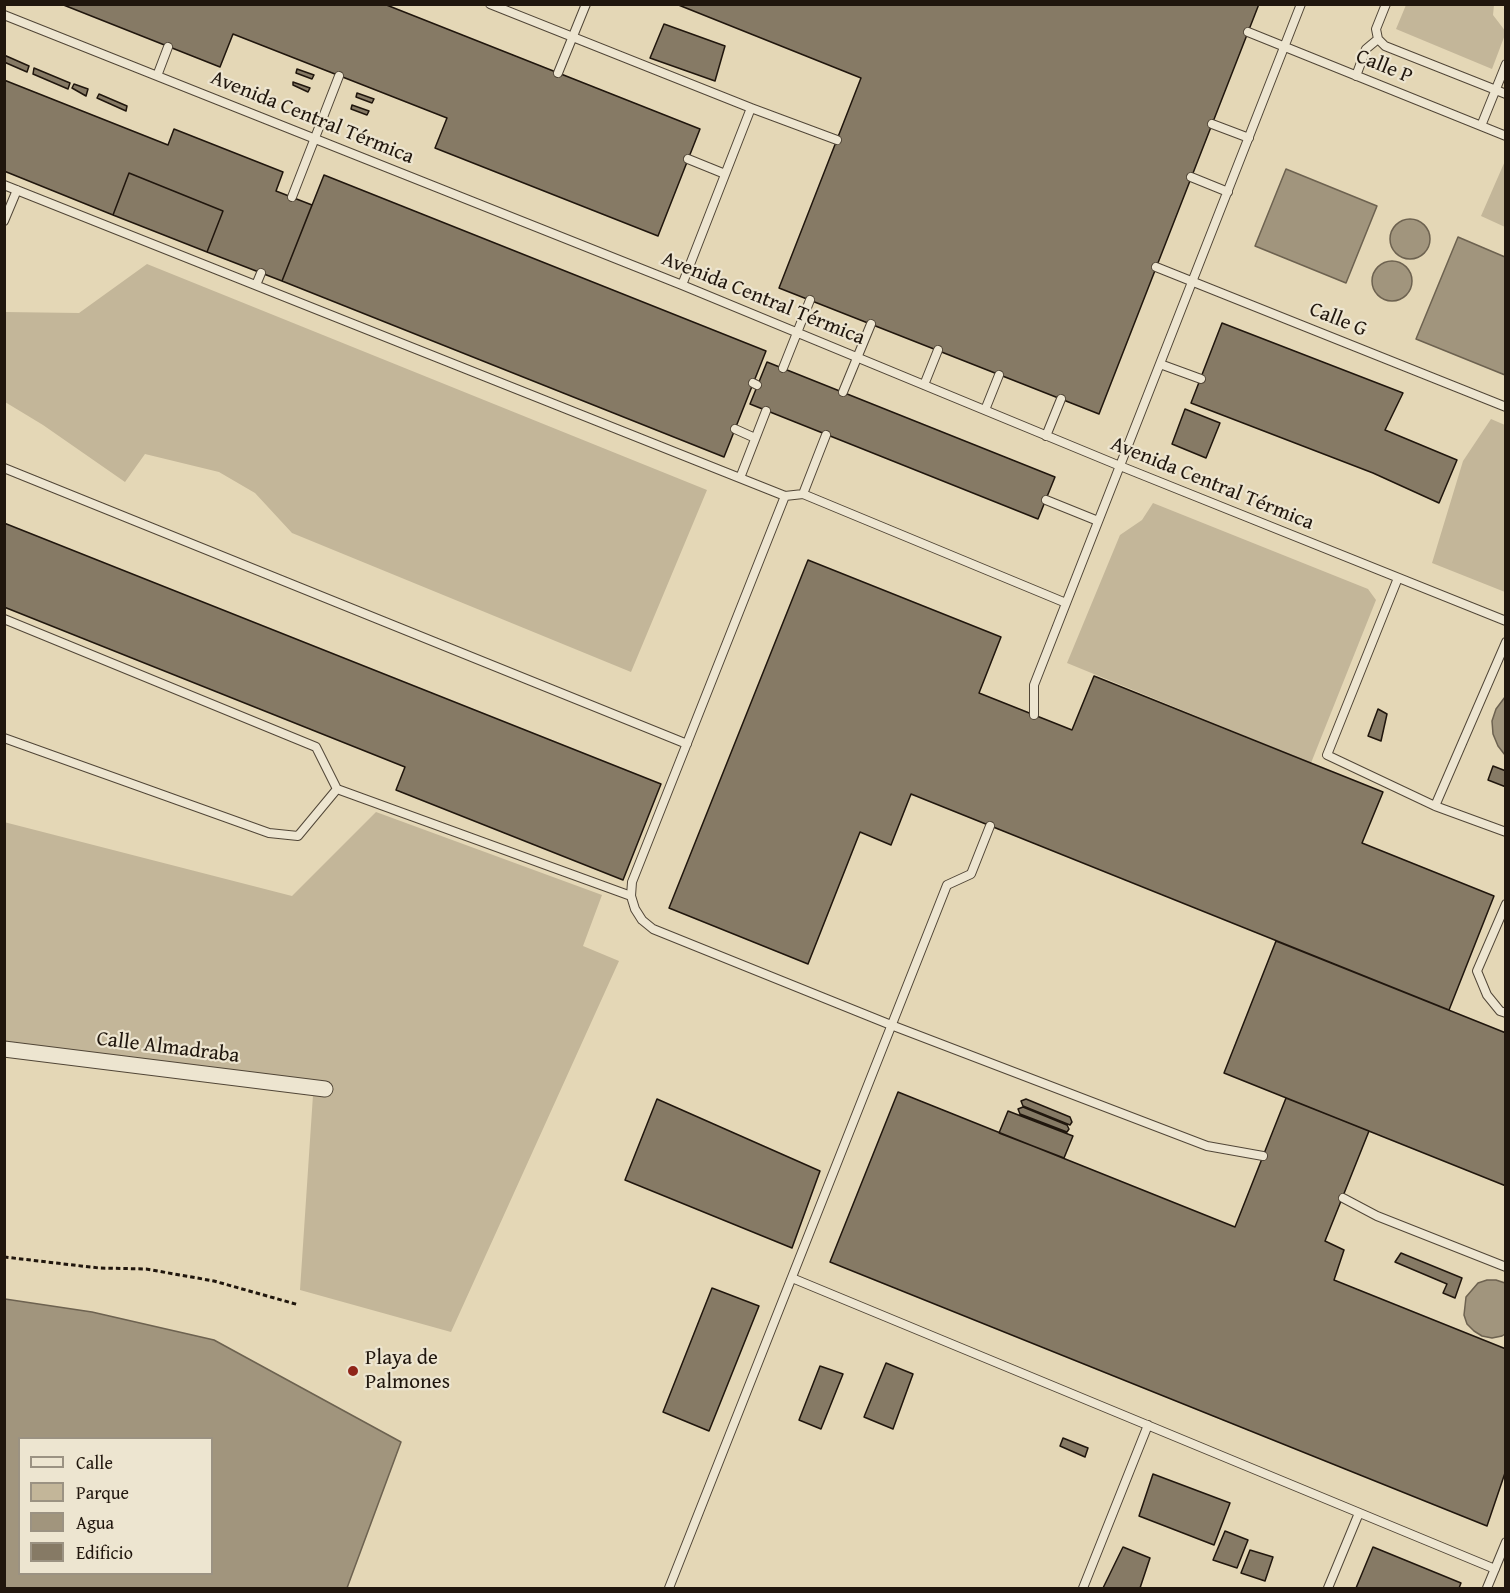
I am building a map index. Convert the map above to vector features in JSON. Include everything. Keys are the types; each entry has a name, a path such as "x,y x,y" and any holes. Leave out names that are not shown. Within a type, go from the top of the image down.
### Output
{"street":[{"name":"Calle Almadraba","path":"4,1049 326,1089"}],"lane":[{"path":"490,4 837,140"},
{"path":"558,73 586,4"},
{"path":"1034,715 1034,685 1301,4"},
{"path":"1386,4 1376,29 1378,39 1385,46 1506,94"},
{"name":"Avenida Central Térmica","path":"4,15 682,285 1046,436 1506,621"},
{"name":"Calle P","path":"1248,32 1506,136"},
{"path":"1356,76 1366,50 1378,39"},
{"path":"157,76 168,47"},
{"path":"1481,126 1506,64"},
{"path":"292,197 339,76"},
{"path":"682,285 751,108"},
{"path":"1212,124 1249,138"},
{"path":"688,159 725,174"},
{"path":"1191,177 1228,192"},
{"path":"4,185 785,496 802,494 1066,603"},
{"path":"4,221 17,190"},
{"name":"Calle G","path":"1156,267 1506,407"},
{"path":"256,285 261,273"},
{"path":"783,368 810,300"},
{"path":"843,392 871,324"},
{"path":"924,385 938,351"},
{"path":"1160,364 1201,379"},
{"path":"985,410 999,375"},
{"path":"1046,436 1061,399"},
{"path":"740,478 766,411"},
{"path":"735,429 756,438"},
{"path":"802,494 826,435"},
{"path":"4,468 687,744"},
{"path":"785,496 632,882 631,896 639,915 653,929 891,1025 1207,1146 1263,1156"},
{"path":"1046,500 1098,521"},
{"path":"1398,578 1327,755 1435,806 1506,832"},
{"path":"4,619 316,747 337,789 631,896"},
{"path":"1435,806 1506,642"},
{"path":"4,738 269,833 298,836 337,789"},
{"path":"669,1588 947,885 971,874 990,826"},
{"path":"1506,904 1477,971 1487,995 1500,1011 1506,1013"},
{"path":"1343,1198 1377,1216 1506,1267"},
{"path":"792,1278 1495,1569"},
{"path":"1083,1588 1148,1425"},
{"path":"1328,1588 1359,1513"},
{"path":"1487,1588 1506,1542"}],"path":[{"path":"4,1257 99,1268 146,1269 214,1281 299,1305"}],"green space":[{"path":"1406,5 1494,5 1493,15 1506,32 1492,69 1396,29"},
{"path":"1506,161 1505,227 1481,216"},
{"path":"147,264 707,490 631,672 292,533 255,493 219,472 145,454 125,482 43,425 5,402 5,312 79,313"},
{"path":"1491,419 1505,425 1505,592 1432,563 1463,461"},
{"path":"1153,503 1368,589 1376,600 1311,763 1067,663 1120,535 1142,520"},
{"path":"376,812 602,895 583,946 619,961 451,1332 300,1290 313,1095 5,1049 4,822 292,896"}],"water":[{"path":"1286,169 1377,206 1346,283 1255,246"},
{"path":"1410,219 1424,225 1430,239 1424,253 1410,259 1396,253 1390,239 1396,225"},
{"path":"1458,237 1505,257 1505,375 1416,339"},
{"path":"1392,261 1406,267 1412,281 1406,295 1392,301 1378,295 1372,281 1378,267"},
{"path":"1505,697 1505,755 1493,734 1492,721 1496,709"},
{"path":"1487,1280 1505,1283 1505,1334 1492,1338 1474,1331 1467,1324 1464,1315 1466,1297 1478,1283"},
{"path":"5,1299 92,1312 214,1340 401,1442 347,1588 5,1588"}],"building":[{"path":"61,4 384,4 700,129 658,236 435,148 447,118 233,34 220,67"},
{"path":"676,4 1259,4 1099,414 779,288 861,78"},
{"path":"664,24 725,46 715,81 650,58"},
{"path":"4,55 29,66 27,72 4,62"},
{"path":"34,68 70,83 68,89 33,74"},
{"path":"297,69 314,75 312,79 296,73"},
{"path":"4,80 168,145 174,129 283,172 276,191 312,205 282,281 207,252 223,211 129,173 113,215 4,171"},
{"path":"293,82 310,88 308,92 293,85"},
{"path":"74,84 88,89 86,96 72,88"},
{"path":"357,93 374,99 372,103 356,97"},
{"path":"99,94 127,106 126,111 97,98"},
{"path":"352,105 369,111 367,115 351,109"},
{"path":"129,173 223,211 207,252 113,215"},
{"path":"324,175 766,351 724,457 282,281"},
{"path":"1222,323 1403,393 1385,430 1457,460 1439,503 1373,473 1191,403"},
{"path":"767,362 1055,477 1038,519 750,404"},
{"path":"1185,409 1220,423 1206,458 1172,444"},
{"path":"4,523 661,784 623,880 396,790 405,767 4,607"},
{"path":"808,560 1001,637 979,693 1072,730 1094,676 1383,792 1362,843 1494,896 1449,1010 911,794 891,845 860,832 808,964 669,908"},
{"path":"1378,709 1387,714 1381,741 1368,736"},
{"path":"1493,766 1506,771 1506,787 1488,780"},
{"path":"1276,941 1506,1033 1506,1186 1224,1073"},
{"path":"898,1092 1235,1227 1286,1098 1369,1131 1325,1241 1344,1250 1334,1280 1506,1349 1506,1470 1487,1526 830,1262"},
{"path":"657,1099 820,1171 792,1248 625,1180"},
{"path":"1026,1099 1070,1117 1072,1122 1070,1125 1023,1106 1021,1101"},
{"path":"1023,1107 1067,1125 1069,1129 1067,1132 1020,1114 1018,1109"},
{"path":"1008,1111 1073,1136 1064,1158 999,1133"},
{"path":"1401,1253 1462,1278 1455,1298 1443,1293 1447,1284 1395,1262"},
{"path":"712,1288 759,1306 709,1431 663,1412"},
{"path":"886,1363 913,1374 893,1429 864,1417"},
{"path":"820,1366 843,1374 821,1429 799,1420"},
{"path":"1063,1438 1088,1448 1085,1457 1060,1446"},
{"path":"1153,1474 1230,1503 1214,1545 1139,1516"},
{"path":"1225,1531 1248,1540 1237,1568 1213,1560"},
{"path":"1123,1547 1150,1558 1140,1588 1103,1588"},
{"path":"1373,1547 1461,1583 1459,1588 1356,1588"},
{"path":"1250,1550 1273,1557 1265,1581 1241,1573"}],"place":[{"name":"Playa de Palmones","path":"353,1371"}]}
